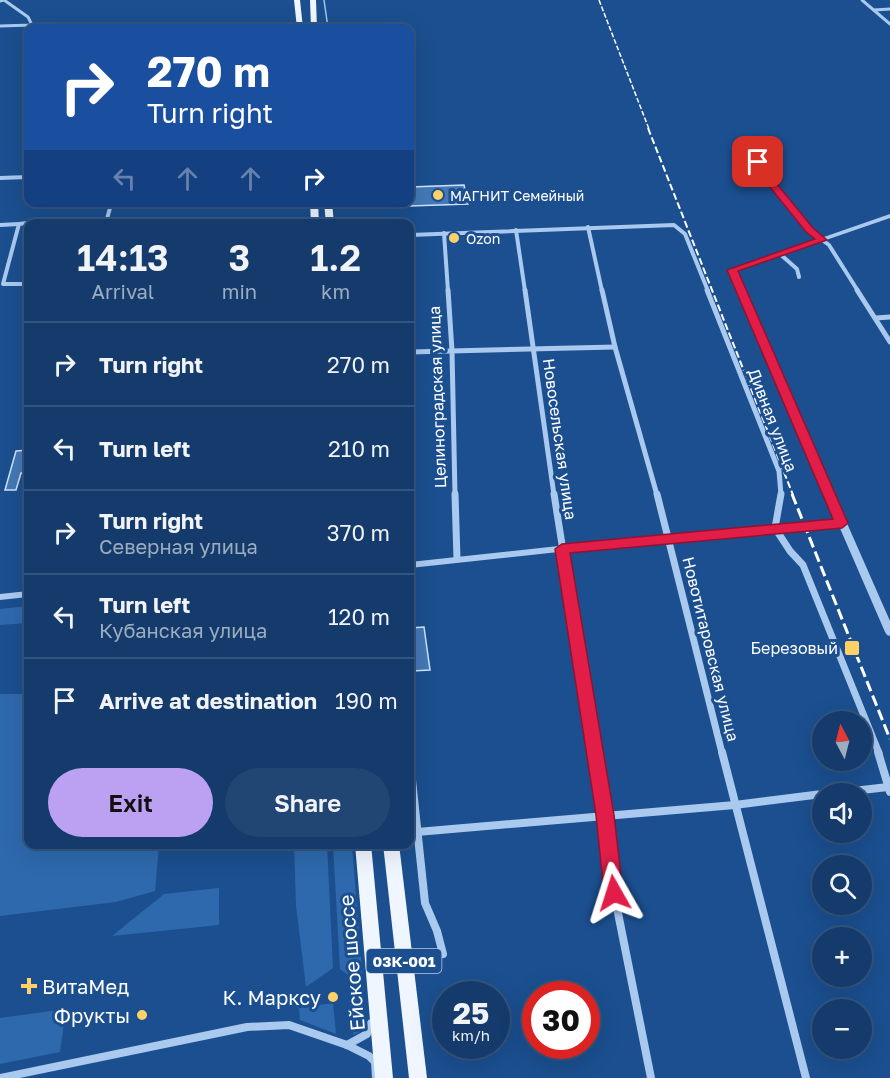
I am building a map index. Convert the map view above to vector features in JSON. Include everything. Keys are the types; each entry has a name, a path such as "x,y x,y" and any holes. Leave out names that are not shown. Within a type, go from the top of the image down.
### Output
{"main road":[{"path":"297,0 300,24"},
{"path":"313,0 314,24"},
{"name":"Ейское шоссе","path":"363,849 384,1078"},
{"name":"03К-001","path":"392,849 418,1078"}],"street":[{"path":"0,1 4,0 28,17 32,24"},
{"path":"862,0 890,24"},
{"path":"873,10 890,9"},
{"path":"0,26 24,25"},
{"path":"758,162 764,174 810,230 829,245 890,342"},
{"path":"0,178 24,177"},
{"path":"890,216 732,270 890,632"},
{"path":"0,225 24,223"},
{"path":"19,224 3,284 24,284"},
{"name":"Дивная улица","path":"588,228 674,225 685,234 779,471 782,500 775,528"},
{"path":"414,235 588,228"},
{"name":"Новотитаровская улица","path":"588,228 615,347 669,537 735,805 806,1078"},
{"name":"Новосельская улица","path":"516,230 562,549 605,815 614,893 651,1078"},
{"name":"Целиноградская улица","path":"444,233 452,351 458,559"},
{"path":"780,254 797,269 799,277"},
{"path":"876,318 890,317"},
{"path":"414,352 615,347"},
{"path":"414,564 669,537 842,523"},
{"path":"775,528 790,551 803,565 877,747 889,790 872,791"},
{"path":"0,597 24,594"},
{"path":"417,832 735,805 812,795"},
{"path":"404,958 442,954 437,931 425,903 414,802"},
{"path":"347,1045 367,1034 371,1027 369,992 375,981"},
{"path":"0,1078 247,1027 289,1025 347,1045 369,1056 375,1062 376,1078"}],"shaded area":[{"path":"24,606 24,623 0,625 0,609"},
{"path":"0,694 24,694 24,849 159,849 155,891 116,902 0,916"},
{"path":"294,849 327,849 333,968 306,987 296,906"},
{"path":"333,849 352,849 366,1021 361,1031 354,1035 351,1029 357,1012 355,980 340,969"},
{"path":"219,888 219,925 112,936 164,894"},
{"path":"333,1003 336,1034 300,1020 299,1008"},
{"path":"66,1009 60,1052 0,1064 0,1018"}],"building":[{"name":"МАГНИТ Семейный","path":"464,185 468,204 414,206 414,187"},
{"path":"24,450 24,473 21,473 16,490 5,490 16,451"},
{"path":"424,627 430,670 414,671 414,628"}],"waterway":[{"path":"324,0 327,24"}],"railway":[{"path":"599,0 649,129"},
{"path":"648,128 793,495"},
{"path":"792,494 890,739"}],"place":[{"name":"МАГНИТ Семейный","path":"438,195"},
{"name":"Ozon","path":"454,238"},
{"name":"Березовый","path":"852,648"},
{"name":"ВитаMед","path":"29,986"},
{"name":"К. Марксу","path":"333,997"},
{"name":"Фрукты","path":"142,1015"}],"route":[{"path":"614,893 605,815 562,549 842,523 732,270 822,240 810,230 764,174 758,162"}]}
